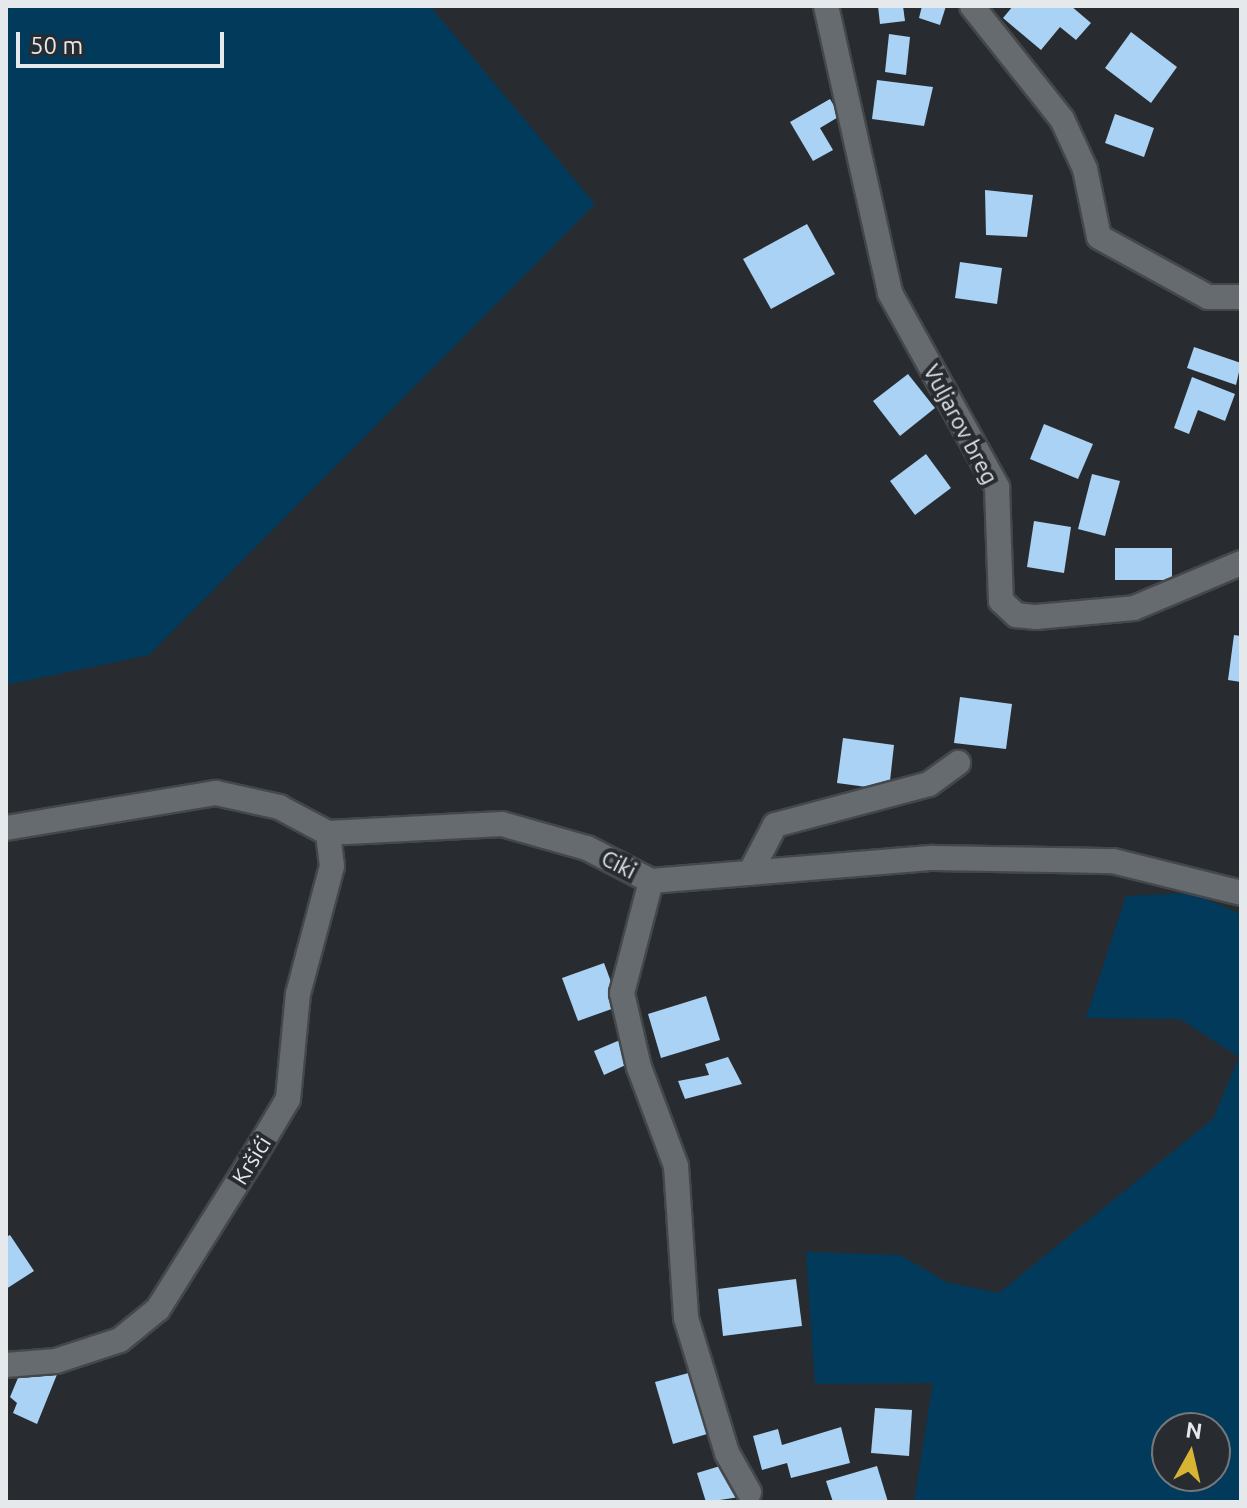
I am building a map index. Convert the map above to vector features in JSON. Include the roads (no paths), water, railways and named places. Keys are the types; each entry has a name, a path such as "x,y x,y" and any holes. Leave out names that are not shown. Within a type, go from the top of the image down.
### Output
{"street":[{"name":"Vuljarov breg","path":"826,6 890,293 997,487 1001,601 1016,615 1036,617 1134,608 1241,563"},
{"path":"972,6 1062,119 1085,169 1099,237 1208,297 1241,297"},
{"path":"750,873 775,825 929,784 958,763"},
{"path":"6,828 216,793 279,807 328,833"},
{"name":"Ciki","path":"328,833 502,824 587,848 651,881 933,858 1113,861 1241,893"},
{"name":"Kršići","path":"6,1365 56,1361 120,1340 158,1309 261,1145 288,1099 298,994 332,866 328,833"},
{"path":"651,881 622,993 639,1067 676,1166 686,1318 727,1453 749,1492"}]}
